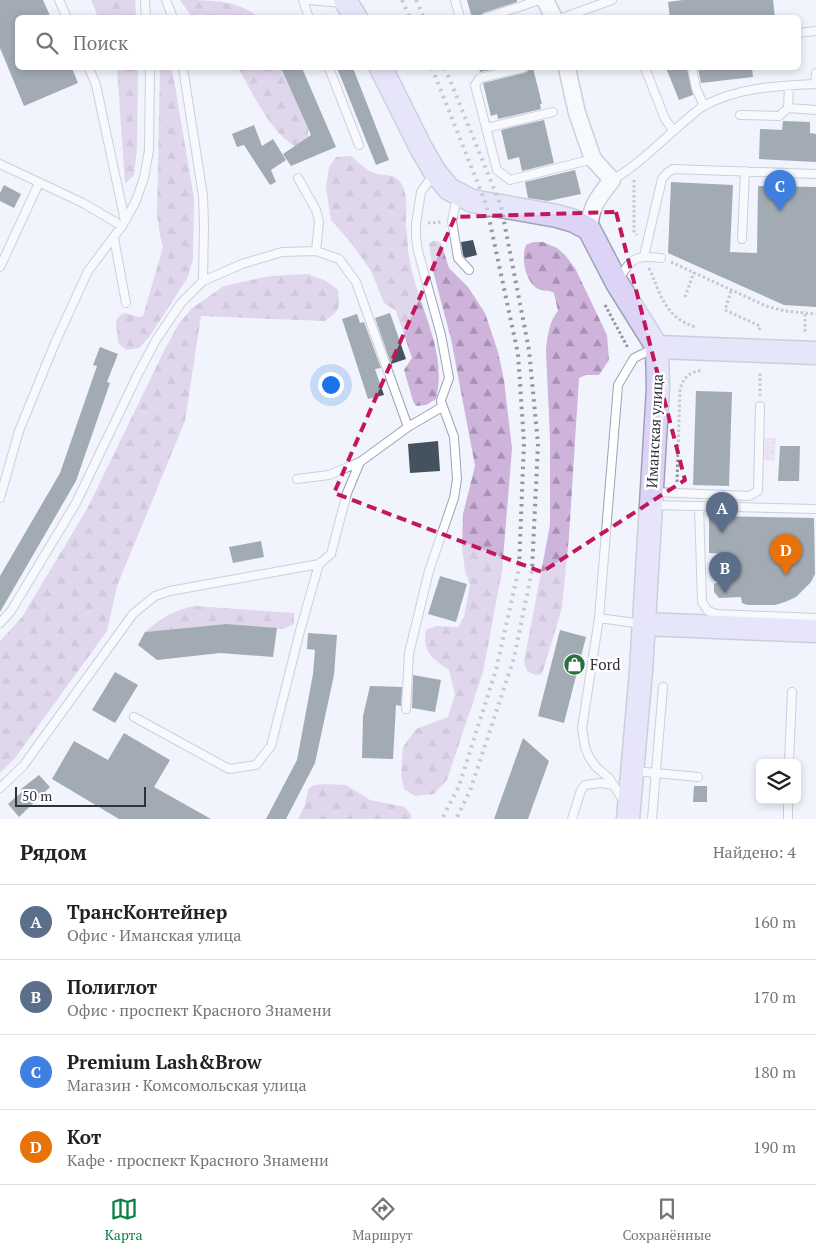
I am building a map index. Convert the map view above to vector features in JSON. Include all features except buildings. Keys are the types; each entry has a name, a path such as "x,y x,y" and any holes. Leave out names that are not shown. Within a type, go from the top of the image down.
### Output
{"main road":[{"path":"382,70 420,148 435,172 449,189 457,195 472,201 557,216 574,221 589,229 617,283 657,347 811,340"},
{"name":"Иманская улица","path":"629,815 644,624 658,388 657,347"},
{"path":"644,624 721,620 816,631"}],"street":[{"path":"544,0 552,15"},
{"path":"567,70 577,113 593,159 612,180 595,202 590,217 589,229"}],"lane":[{"path":"59,0 66,15"},
{"path":"145,0 146,15"},
{"path":"166,0 171,15"},
{"path":"308,15 305,0 349,7"},
{"path":"455,0 459,15"},
{"path":"494,15 540,0"},
{"path":"570,15 612,0"},
{"path":"801,32 816,30"},
{"path":"90,70 96,85 124,224"},
{"path":"0,498 19,431 55,343 88,271 124,224 144,178 148,150 150,70"},
{"path":"183,70 203,196 203,281"},
{"path":"330,70 359,145"},
{"path":"514,70 480,78 475,84 497,170 510,180 593,159"},
{"path":"646,70 665,118 673,130"},
{"path":"692,70 696,88 704,106"},
{"path":"612,180 628,170 673,130 704,106 737,92 761,88 815,84 816,73"},
{"path":"788,108 789,86"},
{"path":"740,115 779,116 788,108 816,110"},
{"path":"486,128 554,112"},
{"path":"0,164 124,224"},
{"path":"617,283 630,262 645,252 662,179 674,169 816,174"},
{"path":"742,239 745,171"},
{"path":"297,479 329,475 360,462 408,427 442,407 441,400 449,378 441,335 418,251 416,224 422,192 435,172"},
{"path":"298,178 316,210 319,222 316,250"},
{"path":"0,266 39,183"},
{"path":"457,195 452,221 458,258 469,270"},
{"path":"114,238 126,303"},
{"path":"0,623 11,611 76,503 156,340 181,303 203,281 242,264 282,252 316,250 339,260 356,282 408,427"},
{"path":"645,252 661,258"},
{"path":"629,815 613,784 589,757 582,728 599,618 616,398 620,380 634,358 657,347"},
{"path":"406,710 409,653 429,571 454,498 457,479 454,438 441,400"},
{"path":"651,498 676,493 750,496 758,492 760,406"},
{"path":"0,788 23,766 133,614 155,596 170,591 319,564 331,554 347,493 360,462"},
{"path":"651,498 699,506 816,509"},
{"path":"699,506 702,602 708,610 721,620 816,618"},
{"path":"134,716 229,769 256,765 271,746 319,564"},
{"path":"599,618 644,624"},
{"path":"652,819 663,687"},
{"path":"789,759 792,692"},
{"path":"633,770 698,777"},
{"path":"572,819 581,790 585,785 613,784"},
{"path":"788,804 788,819"}],"path":[{"path":"634,165 634,231 645,252 668,310 679,320 694,327 703,328"},
{"path":"416,224 452,221"},
{"path":"661,258 766,306 805,314 816,314"},
{"path":"685,297 694,272"},
{"path":"731,291 725,310 760,326 759,331"},
{"path":"603,301 634,358"},
{"path":"805,314 811,340"},
{"path":"750,330 768,331"},
{"path":"796,333 811,340"},
{"path":"676,493 680,389 683,380 688,374 694,371 712,370"},
{"path":"751,372 770,372"},
{"path":"760,372 760,406"}],"highlighted area":[{"path":"616,212 685,480 542,572 334,493 455,217"}],"green space":[{"path":"91,0 135,0 136,15 97,15"},
{"path":"180,0 222,2 241,7 256,15 191,15"},
{"path":"117,70 138,70 137,148 134,175 125,184"},
{"path":"160,70 172,70 194,198 193,259 188,277 150,336 139,348 126,350 118,343 116,321 120,315 125,313 139,317 143,316 163,247 157,214"},
{"path":"239,70 282,70 308,129 308,142 300,148 290,143 272,125"},
{"path":"351,156 372,172 397,179 405,192 406,226 411,268 429,324 438,361 439,380 436,399 426,405 416,406 413,401 404,370 412,358 396,311 384,303 371,271 352,244 331,220 326,187 329,167 336,157"},
{"path":"433,241 441,243 449,268 468,287 485,313 498,352 504,380 512,449 502,571 483,672 447,780 434,794 415,796 404,789 401,775 403,747 416,729 448,717 455,694 449,670 430,654 425,638 426,630 436,626 458,627 464,617 470,585 465,571 462,547 463,514 475,466 451,339 433,271 429,244"},
{"path":"533,242 543,242 557,248 575,268 607,335 609,360 599,375 586,375 579,378 569,536 562,608 542,674 535,675 527,671 524,662 550,525 550,438 546,351 551,325 558,311 554,293 537,289 526,273 524,256 526,245"},
{"path":"308,274 326,281 338,290 338,308 325,321 201,316 185,421 117,586 107,631 15,758 0,773 0,641 22,617 87,509 178,325 192,308 224,286 270,276"},
{"path":"194,606 294,613 294,624 283,629 226,624 145,632 168,615"},
{"path":"314,785 346,785 370,800 405,807 411,815 411,819 298,819 305,805 308,789"}],"shaded area":[{"path":"763,438 776,438 775,461 762,460"}],"railway":[{"path":"402,0 409,15"},
{"path":"416,0 423,15"},
{"path":"433,70 486,204 518,354 524,442 519,568 496,670 459,786 442,819"},
{"path":"446,70 501,206 529,350 538,444 532,570 514,658 470,791 456,819"}],"place":[{"name":"Premium Lash&Brow","path":"780,211"},
{"name":"ТрансКонтейнер","path":"722,533"},
{"name":"Кот","path":"786,575"},
{"name":"Полиглот","path":"725,593"},
{"name":"Ford","path":"574,665"}]}
